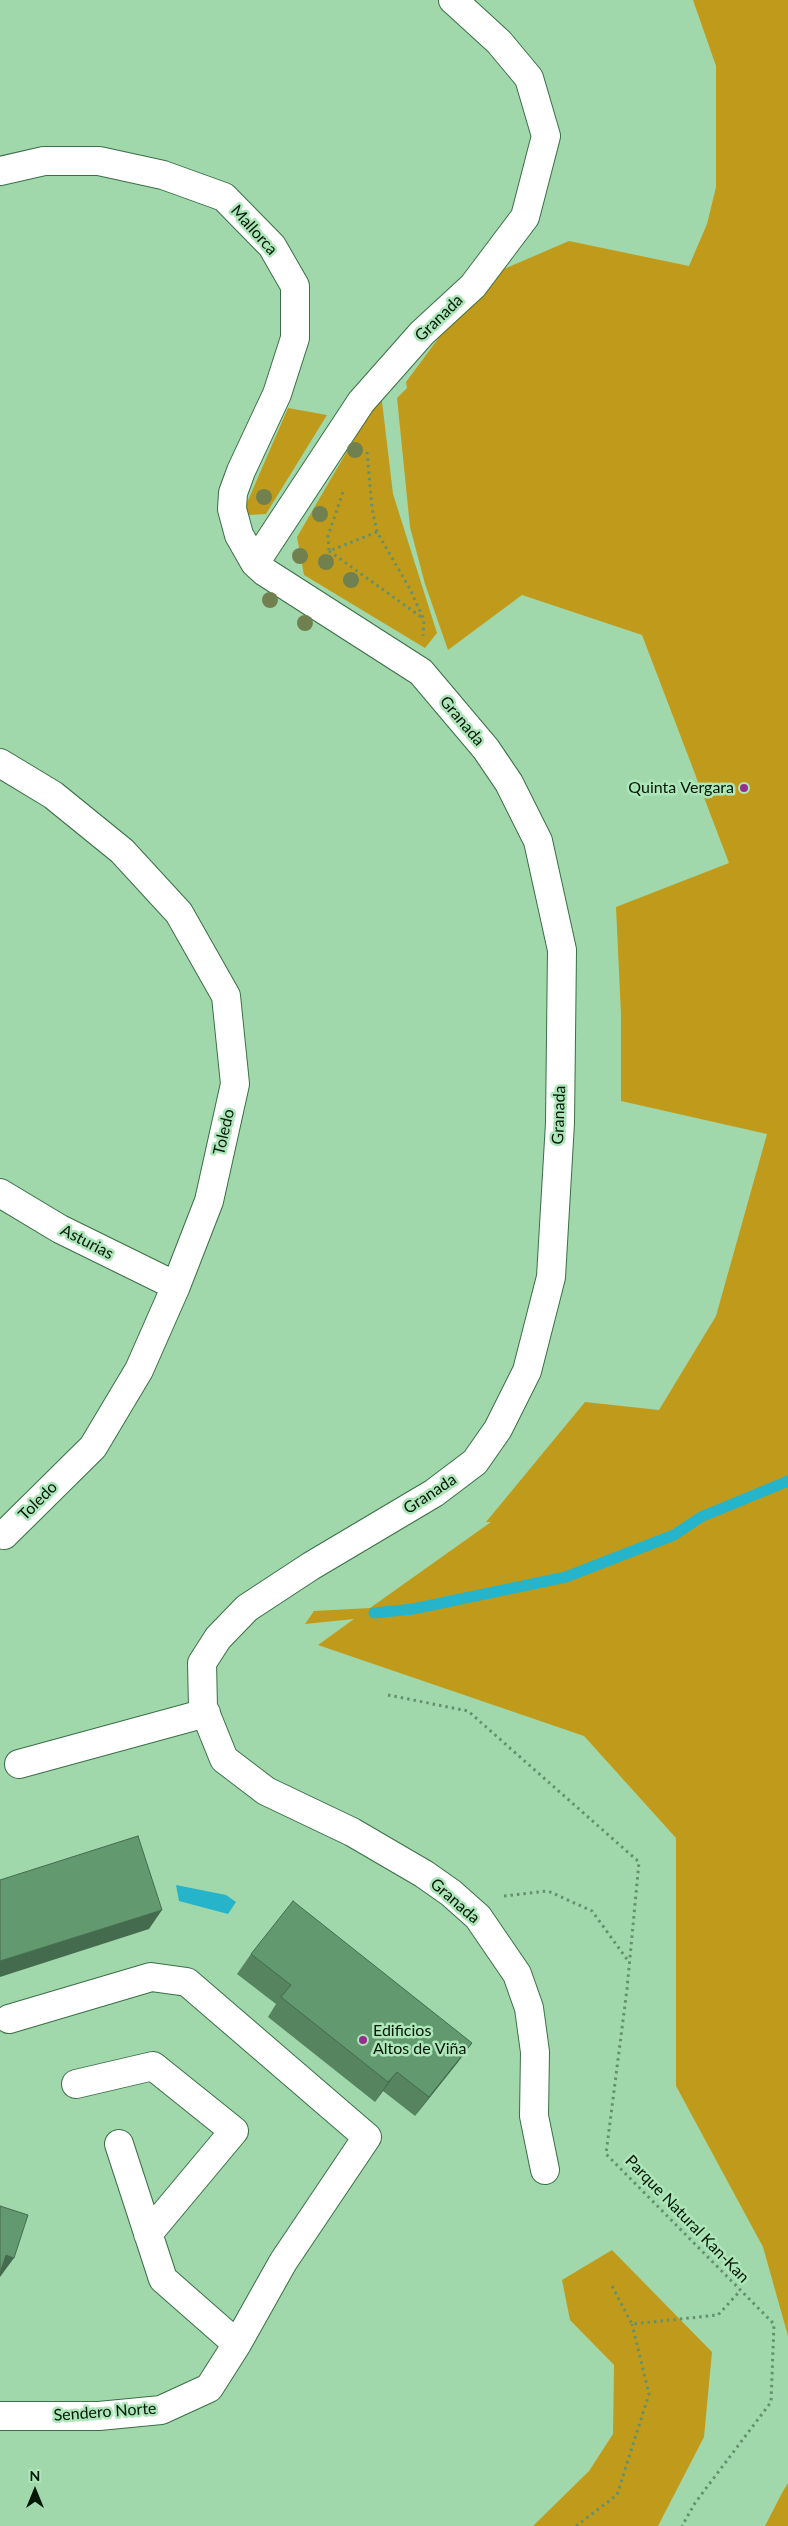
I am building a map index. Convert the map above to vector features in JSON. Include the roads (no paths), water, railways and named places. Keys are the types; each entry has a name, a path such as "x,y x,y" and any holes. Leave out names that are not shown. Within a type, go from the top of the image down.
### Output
{"street":[{"name":"Granada","path":"453,0 499,42 529,78 546,136 525,217 473,286 422,333 361,402 255,563 265,572 422,672 486,749 509,783 538,841 562,950 560,1123 551,1277 527,1371 498,1429 476,1462 434,1493 311,1566 247,1608 218,1638 202,1663 202,1707 224,1759 266,1791 352,1832 424,1874 451,1893 478,1918 517,1974 529,2008 536,2052 534,2116 545,2170"},
{"name":"Mallorca","path":"0,171 44,162 99,162 163,175 224,197 272,246 295,286 295,338 277,394 241,471 233,493 232,510 239,535 255,563"},
{"name":"Toledo","path":"0,763 53,795 122,851 179,912 226,996 235,1084 209,1201 176,1286 139,1370 93,1447 4,1535"},
{"name":"Asturias","path":"0,1193 60,1229 176,1286"},
{"path":"19,1764 206,1713"},
{"name":"Sendero Norte","path":"0,2416 99,2416 161,2410 209,2388 237,2344 283,2262 367,2137 187,1982 151,1977 9,2019"},
{"path":"76,2084 153,2066 234,2131 148,2234"},
{"path":"119,2144 163,2279 237,2344"}],"water":[{"path":"176,1885 226,1895 236,1902 228,1914 179,1901"}],"waterway":[{"path":"374,1613 413,1609 566,1577 674,1535 701,1517 788,1481"}],"place":[{"name":"Quinta Vergara","path":"744,788"},
{"name":"Edificios Altos de Viña","path":"363,2040"}]}
